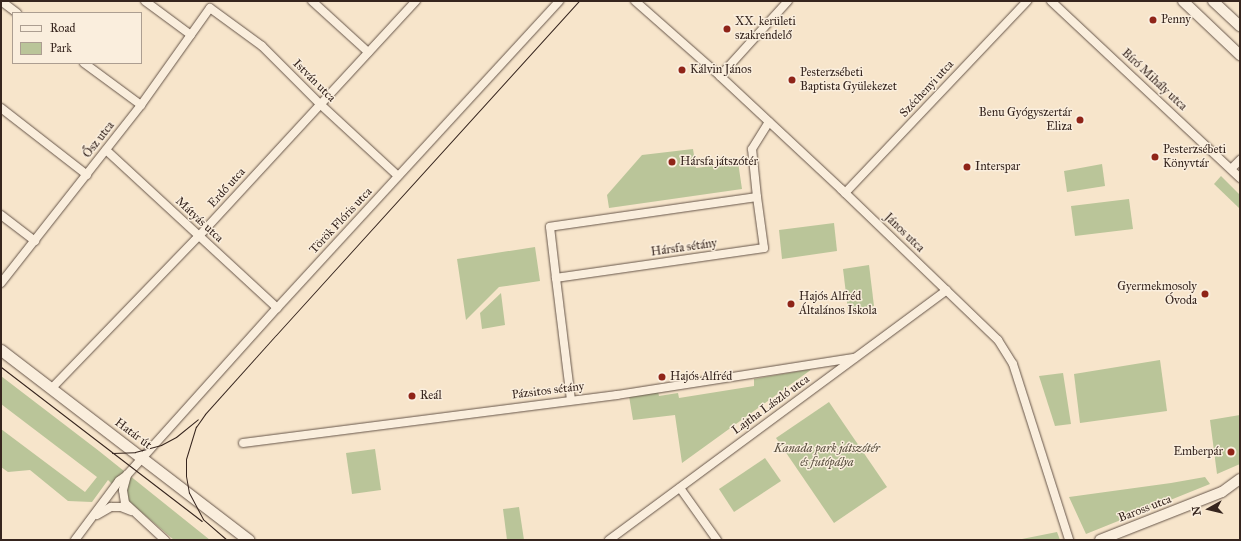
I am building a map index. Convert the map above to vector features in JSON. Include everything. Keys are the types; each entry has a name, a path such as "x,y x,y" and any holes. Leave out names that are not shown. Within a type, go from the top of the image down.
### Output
{"main road":[{"name":"Határ út","path":"1,350 249,540"}],"street":[{"path":"1,1 16,12"},
{"path":"145,1 191,35"},
{"path":"312,1 368,52"},
{"name":"Erdő utca","path":"51,389 199,236 416,1"},
{"name":"Török Flóris utca","path":"91,520 119,481 128,475 277,308 558,1"},
{"name":"János utca","path":"635,1 720,76 845,193 998,340 1013,364 1069,540"},
{"path":"720,76 788,1"},
{"name":"Széchenyi utca","path":"845,193 1027,1"},
{"name":"Bíró Mihály utca","path":"1051,1 1240,178"},
{"path":"1183,1 1240,55"},
{"path":"1213,1 1240,26"},
{"name":"Ősz utca","path":"1,283 141,105 210,8"},
{"name":"István utca","path":"210,8 262,46 320,104 398,176"},
{"path":"85,64 141,105"},
{"path":"1,108 86,175"},
{"name":"Hársfa sétány","path":"556,278 764,248 752,149 769,122"},
{"name":"Mátyás utca","path":"106,150 277,308"},
{"path":"1231,169 1240,160"},
{"path":"571,400 550,227 757,197"},
{"path":"1,215 35,241"},
{"name":"Lajtha László utca","path":"609,540 947,290"},
{"name":"Pázsitos sétány","path":"243,443 617,394 854,358"},
{"path":"128,475 123,490 123,499 135,513 165,540"},
{"name":"Baross utca","path":"1100,540 1222,492 1240,479"},
{"path":"680,488 717,540"},
{"path":"75,540 91,520 106,508 121,508 135,513"}],"green space":[{"path":"693,149 696,168 738,162 742,189 609,208 607,195 642,155"},
{"path":"1102,164 1105,186 1067,192 1064,171"},
{"path":"1221,176 1240,195 1239,208 1214,184"},
{"path":"1129,199 1133,229 1075,236 1071,206"},
{"path":"834,223 837,251 782,259 779,230"},
{"path":"535,247 540,281 499,287 466,320 457,259"},
{"path":"869,265 874,306 848,310 843,269"},
{"path":"501,293 505,325 482,329 480,313"},
{"path":"1160,360 1167,411 1080,423 1074,374"},
{"path":"812,369 682,463 675,415 633,420 629,396 658,392 659,396 678,393 679,398 754,386 754,379"},
{"path":"1063,373 1071,424 1055,426 1039,376"},
{"path":"1,376 99,451 210,540 174,540 132,504 108,480 92,502 68,501 30,470 8,472 1,467 1,429 85,492 97,477 1,404"},
{"name":"Kanada park játszótér és futópálya","path":"829,402 887,487 834,523 776,438"},
{"path":"1240,415 1240,464 1217,474 1210,420"},
{"path":"375,449 381,490 352,494 346,453"},
{"path":"765,458 781,481 734,512 719,489"},
{"path":"1205,477 1210,484 1086,534 1069,497 1171,483"},
{"path":"519,507 524,540 507,540 503,509"},
{"path":"1057,532 1060,540 1017,540"}],"tram line":[{"path":"227,540 203,519 189,493 186,476 186,459 196,427 205,414 276,335 579,1"},
{"path":"1,367 202,521"},
{"path":"112,453 135,452 161,445 176,437 198,419"}],"place":[{"name":"Penny","path":"1153,20"},
{"name":"XX. kerületi szakrendelő","path":"727,29"},
{"name":"Kálvin János","path":"682,70"},
{"name":"Pesterzsébeti Baptista Gyülekezet","path":"792,80"},
{"name":"Benu Gyógyszertár Eliza","path":"1080,120"},
{"name":"Pesterzsébeti Könyvtár","path":"1155,157"},
{"name":"Hársfa játszótér","path":"672,162"},
{"name":"Interspar","path":"967,167"},
{"name":"Gyermekmosoly Óvoda","path":"1205,294"},
{"name":"Hajós Alfréd Általános Iskola","path":"791,304"},
{"name":"Hajós Alfréd","path":"662,377"},
{"name":"Reál","path":"412,396"},
{"name":"Emberpár","path":"1231,452"}]}
